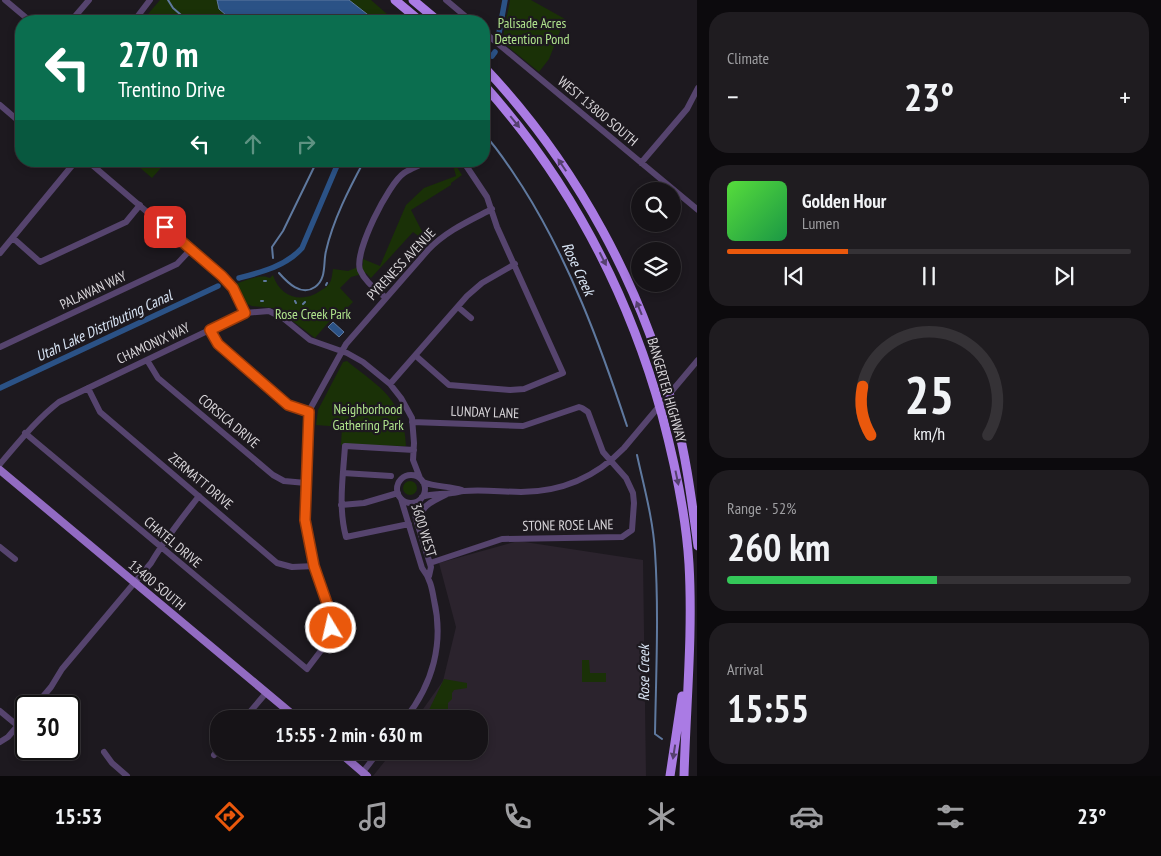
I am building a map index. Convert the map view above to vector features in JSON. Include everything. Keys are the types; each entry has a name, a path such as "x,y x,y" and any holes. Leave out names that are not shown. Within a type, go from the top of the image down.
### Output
{"highway":[{"path":"395,0 413,15"},
{"path":"413,0 431,15"},
{"name":"BANGERTER HIGHWAY","path":"490,74 544,139 591,211 627,279 662,370 676,419 689,488 697,546"},
{"name":"BANGERTER HIGHWAY","path":"490,92 538,152 584,223 622,298 637,336 666,431 677,479 685,528 690,584 691,634 684,776"},
{"path":"670,776 691,634"}],"main road":[{"name":"13400 SOUTH","path":"0,470 287,710"},
{"path":"347,760 363,775"}],"street":[{"path":"5,0 23,15"},
{"path":"76,15 89,0"},
{"path":"139,15 150,0"},
{"path":"446,0 464,15"},
{"name":"WEST 13800 SOUTH","path":"490,37 697,210"},
{"path":"641,163 687,109 697,88"},
{"path":"1,107 15,118"},
{"path":"0,253 71,167"},
{"path":"94,167 222,276 233,288 245,313"},
{"path":"386,298 369,284 361,272 359,256 391,186 404,173 416,167"},
{"path":"416,356 449,385 510,390 524,389 563,373 497,227 487,197 467,167"},
{"path":"13,238 40,262 126,222 140,205"},
{"name":"PYRENESS AVENUE","path":"309,412 341,351 436,241 492,209"},
{"name":"PALAWAN WAY","path":"0,347 177,264 191,249"},
{"path":"390,384 458,307 482,283 515,264"},
{"path":"458,307 471,318"},
{"name":"CHAMONIX WAY","path":"0,464 42,415 59,402 245,313 269,311 283,318 310,340 341,351 363,362 390,384 401,398 412,422 413,460 404,476"},
{"path":"210,330 218,344 288,405 309,412 305,520 314,566"},
{"name":"CORSICA DRIVE","path":"147,360 158,378 273,475 284,481 306,483"},
{"path":"341,505 400,496 413,502 434,493 552,490 577,482 592,475 611,462 697,360"},
{"name":"ZERMATT DRIVE","path":"88,388 100,412 278,563 292,567 314,566"},
{"name":"LUNDAY LANE","path":"412,422 523,426 574,408 582,408 588,412 604,452 611,462"},
{"name":"CHATEL DRIVE","path":"25,433 307,669 326,644 331,628 330,612 314,566"},
{"path":"409,524 346,538 341,505 343,473 345,446 414,450"},
{"name":"CHAMONIX WAY","path":"413,460 421,480"},
{"name":"STONE ROSE LANE","path":"430,563 502,539 609,538 626,536 633,528 634,496 628,482 611,462"},
{"path":"343,473 391,476"},
{"path":"400,496 398,483 404,476 415,475 432,485 451,486 463,491"},
{"path":"421,480 424,487 421,498"},
{"path":"426,548 421,510 427,504 449,493"},
{"path":"44,695 62,669 151,563 177,523 199,496"},
{"name":"3600 WEST","path":"400,496 422,568 429,576"},
{"name":"3600 WEST","path":"421,498 415,512 430,563 429,576"},
{"path":"0,547 15,559"},
{"path":"413,710 425,688 438,648 438,617 429,576"},
{"path":"252,710 266,693"},
{"path":"0,711 15,724"},
{"path":"0,742 15,729"},
{"path":"104,752 112,763 127,776"},
{"path":"363,775 373,760"}],"shaded area":[{"path":"518,541 643,560 646,776 373,776 386,760 488,760 488,710 422,710 443,681 456,627 439,563"}],"green space":[{"path":"160,0 371,0 388,15 147,15"},
{"name":"Palisade Acres Detention Pond","path":"510,0 531,0 565,19 549,59 539,72 502,42"},
{"path":"139,167 162,167 152,178"},
{"name":"Rose Creek Park","path":"454,167 457,167 462,175 451,185 411,210 428,243 413,232 371,278 366,273 351,277 340,288 353,302 336,319 333,317 315,338 273,308 247,304 235,284 262,276 270,278 273,275 276,283 286,293 292,296 306,297 324,289 328,285 333,269 348,271 363,265 363,259 380,266 406,205 424,188 456,176"},
{"name":"Neighborhood Gathering Park","path":"347,361 380,387 395,406 401,417 406,446 341,445 342,427 316,425 318,410 343,362"},
{"path":"410,481 415,483 417,488 415,493 410,495 405,493 403,488 405,483"},
{"path":"582,660 589,660 590,673 606,673 606,682 582,682"},
{"path":"444,679 467,683 467,688 454,690 452,699 448,703 448,710 429,710"}],"water":[{"path":"217,0 349,0 368,15 226,15 219,9"},
{"path":"333,322 344,332 339,337 328,327"}],"waterway":[{"name":"Rose Creek","path":"168,0 181,15"},
{"name":"Utah Lake Distributing Canal","path":"499,33 505,0"},
{"name":"Utah Lake Distributing Canal","path":"492,56 495,52"},
{"name":"Rose Creek","path":"490,142 522,186 539,214 569,273 606,364 627,426"},
{"name":"Rose Creek","path":"273,258 272,247 283,231 314,167"},
{"name":"Utah Lake Distributing Canal","path":"239,278 265,271 281,264 302,248 336,167"},
{"name":"Rose Creek","path":"279,273 290,284 300,289 310,290 319,284 323,275 326,251 337,216 361,167"},
{"name":"Utah Lake Distributing Canal","path":"0,388 218,286"},
{"name":"Rose Creek","path":"637,455 654,540 657,620 655,734 662,739"}],"route":[{"path":"165,227 222,276 233,288 245,313 210,330 218,344 288,405 309,412 305,520 314,566 330,612 331,628"}]}
